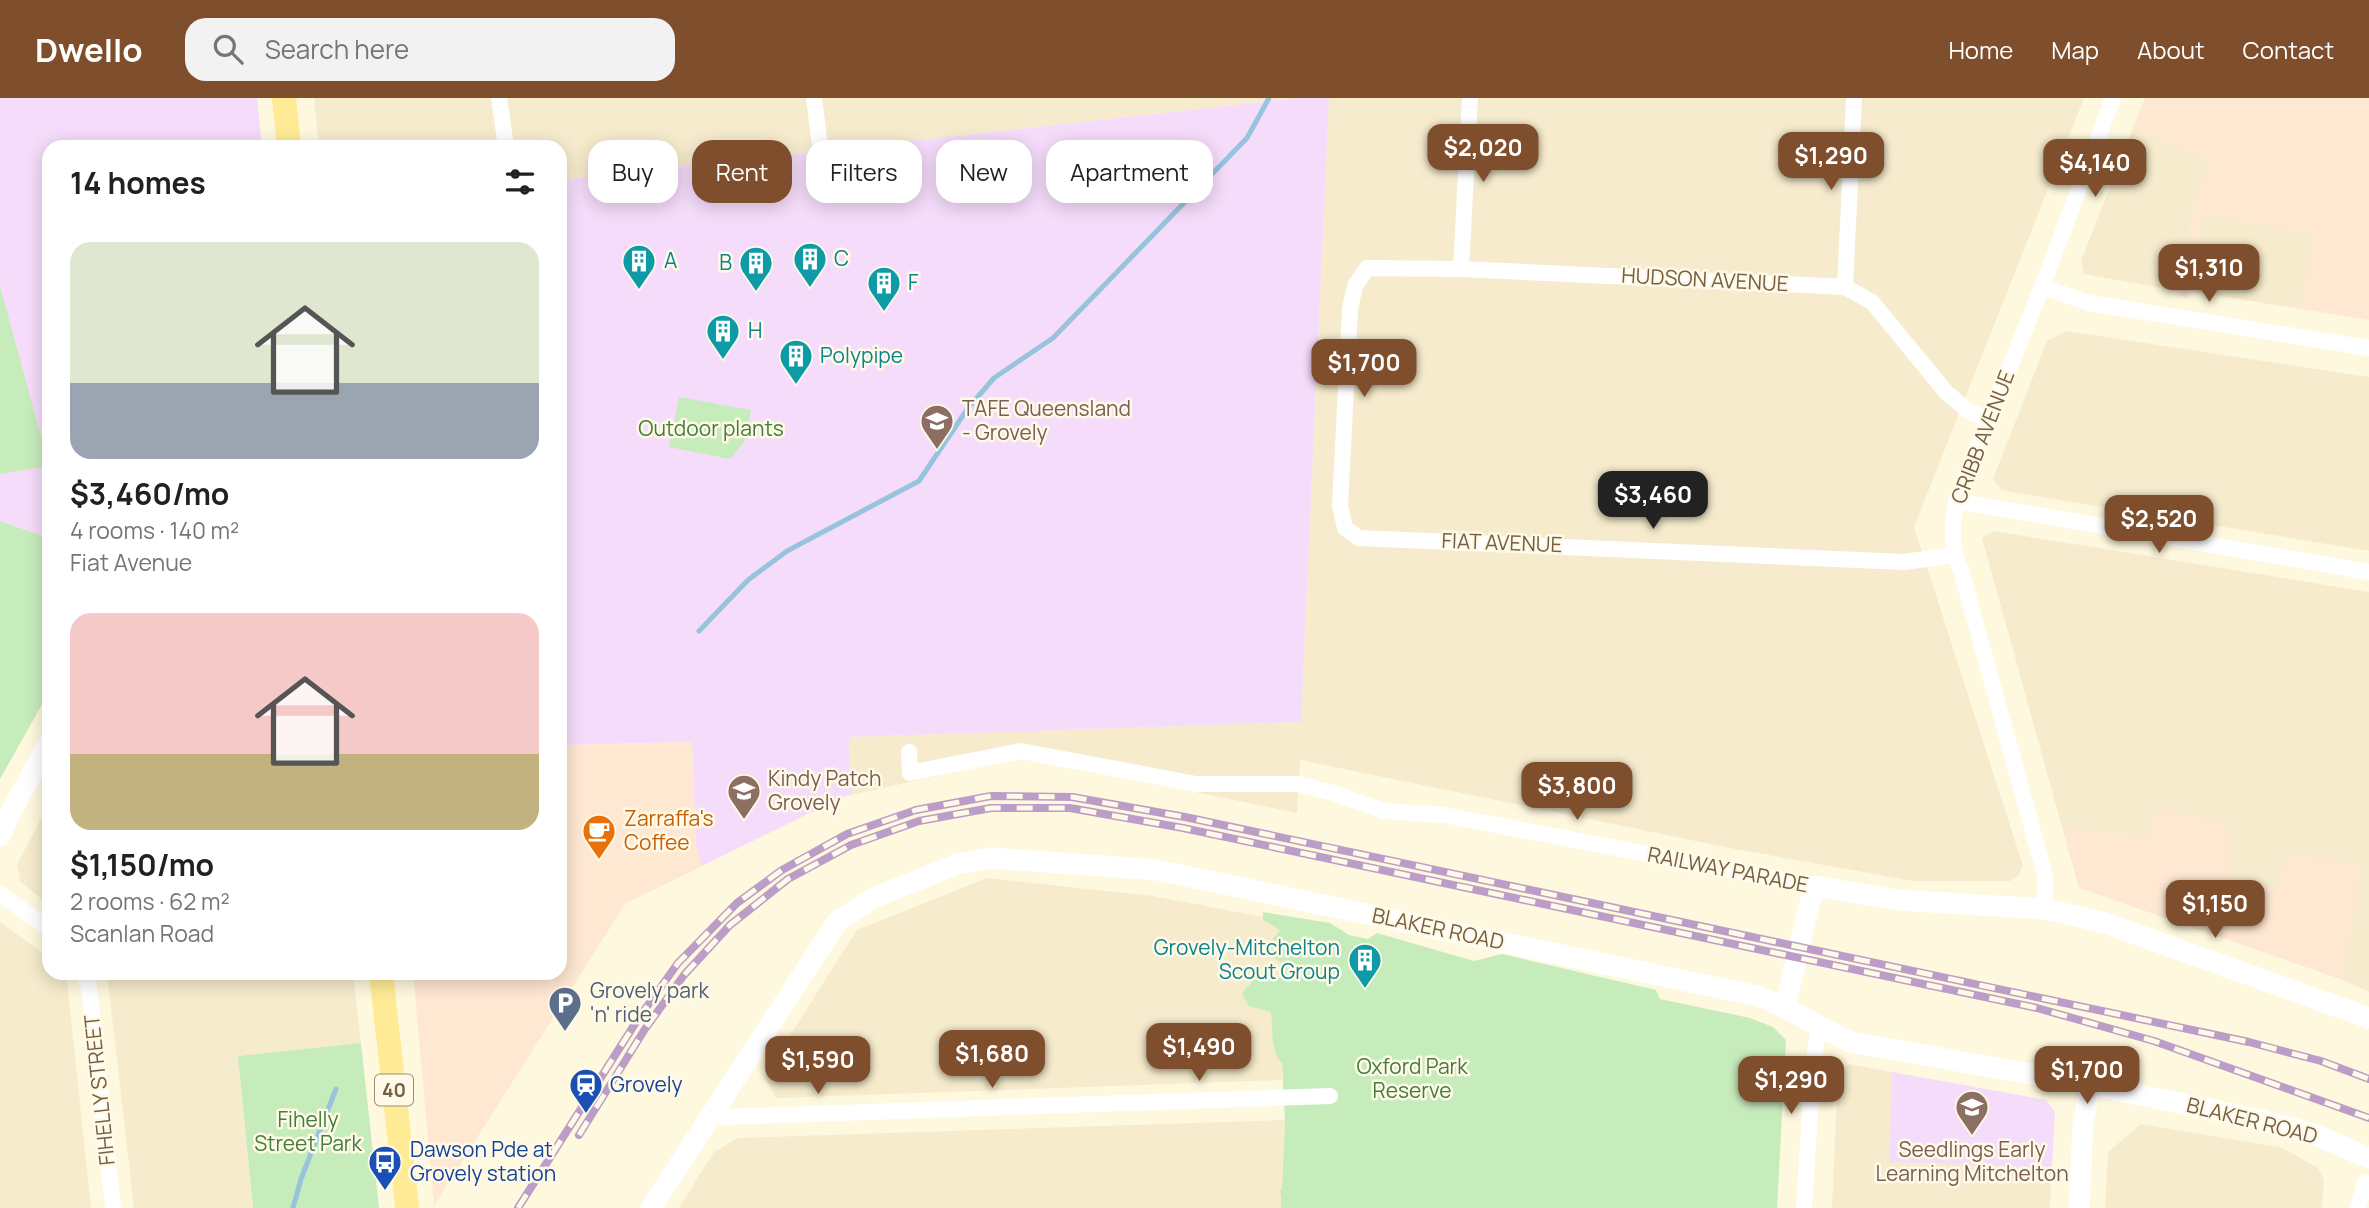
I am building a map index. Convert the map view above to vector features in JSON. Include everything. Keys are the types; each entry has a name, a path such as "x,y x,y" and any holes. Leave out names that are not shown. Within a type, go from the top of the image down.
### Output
{"main road":[{"path":"284,98 288,140"},
{"name":"40","path":"382,980 407,1208"}],"street":[{"path":"499,98 505,140"},
{"path":"814,98 819,140"},
{"path":"1461,269 1470,98"},
{"path":"1845,287 1854,98"},
{"name":"CRIBB AVENUE","path":"2045,909 2045,875 1961,570 1954,555 1951,529 1956,501 2113,98"},
{"name":"HUDSON AVENUE","path":"1345,528 1340,505 1350,309 1354,286 1367,268 1461,269 1845,287 1872,302 1946,392 1968,411 1989,419"},
{"path":"2042,286 2089,303 2369,348"},
{"path":"1956,501 2369,572"},
{"name":"FIAT AVENUE","path":"1345,528 1359,538 1904,562 1954,555"},
{"name":"RAILWAY PARADE","path":"909,752 910,773 1021,751 1196,784 1298,784 1384,811 1444,815 1897,901 2045,909 2105,923 2369,1018"},
{"path":"0,836 42,756"},
{"name":"BLAKER ROAD","path":"651,1208 837,922 873,898 958,864 990,859 1157,870 1758,996 1786,1006 1819,1028 1851,1042 2091,1085 2284,1126 2311,1133 2369,1158"},
{"path":"1786,1006 1814,886"},
{"path":"0,894 42,924"},
{"name":"FIHELLY STREET","path":"86,980 113,1208"},
{"path":"1804,1208 1813,1064 1819,1028"},
{"path":"2079,1208 2083,1123 2091,1085"},
{"path":"712,1112 723,1117 1330,1096"},
{"path":"2358,1208 2365,1184"}],"shaded area":[{"path":"0,98 257,98 261,140 42,140 42,536 0,521"},
{"path":"314,98 1298,98 920,140 806,140 806,153 792,154 792,140 692,140 692,165 678,167 678,140 588,140 588,177 567,179 567,140 318,140"},
{"name":"TAFE Queensland - Grovely","path":"1298,98 1329,98 1301,722 849,737 851,795 702,866 696,845 692,742 567,745 567,179 588,177 588,203 678,203 678,167 692,165 692,203 792,203 792,154 806,153 806,203 922,203 920,140"},
{"path":"1329,98 2084,98 1914,527 2023,866 2018,876 2010,881 1913,881 1735,849 1300,760 1297,813 1024,757 851,795 849,737 1301,722"},
{"path":"2145,98 2369,98 2369,320 2301,309 2313,233 2203,215 2188,298 2179,296 2193,209 2212,161 2133,128"},
{"path":"2133,128 2212,161 2193,209 2179,291 2084,274 2081,261"},
{"path":"2203,215 2314,233 2301,309 2189,291"},
{"path":"2066,331 2369,377 2369,551 2001,490 1993,479 2047,341"},
{"path":"1994,531 2369,592 2369,992 2343,980 2360,864 2279,890 2230,873 2154,809 2149,839 2062,827 1982,538"},
{"path":"692,742 696,845 702,866 625,904 434,1206 414,980 567,980 567,745"},
{"path":"2154,809 2225,822 2230,873 2279,889 2285,853 2361,864 2343,980 2079,888 2062,827 2148,839"},
{"path":"42,817 42,899 20,881 17,864"},
{"path":"987,878 1153,896 1284,921 1282,1080 776,1098 764,1076 857,930"},
{"path":"0,922 42,953 42,980 67,981 91,1208 0,1208"},
{"path":"108,980 354,980 361,1043 238,1056 253,1208 134,1208"},
{"path":"1849,1064 1892,1072 1889,1162 2052,1168 2050,1208 1832,1208 1838,1073"},
{"name":"Seedlings Early Learning Mitchelton","path":"1892,1072 2046,1100 2055,1112 2052,1168 1889,1162"},
{"path":"1285,1120 1281,1208 679,1208 714,1152 738,1138"},
{"path":"2141,1124 2283,1148 2318,1168 2324,1180 2322,1208 2105,1208 2108,1152"}],"green space":[{"path":"0,286 42,440 42,467 0,474"},
{"name":"Outdoor plants","path":"679,397 751,410 745,441 730,459 669,447"},
{"path":"0,521 42,536 42,704 0,779"},
{"name":"Oxford Park Reserve","path":"1263,912 1330,923 1349,935 1368,939 1377,933 1474,961 1502,954 1656,990 1660,999 1750,1018 1773,1027 1786,1040 1777,1208 1281,1208 1279,1192 1282,1189 1285,1120 1282,1063 1274,1046 1271,1012 1249,1006 1242,994 1260,977 1283,978 1283,961 1281,963 1272,955 1273,939 1280,930 1263,920"},
{"name":"Fihelly Street Park","path":"361,1043 379,1208 253,1208 238,1056"}],"waterway":[{"path":"699,631 748,580 787,551 919,481 968,408 994,378 1053,338 1247,138 1269,98"},
{"path":"293,1208 301,1179 336,1089"}],"railway":[{"path":"518,1208 638,1019 678,963 737,903 782,870 847,834 916,810 991,796 1072,797 1185,817 2249,1042 2321,1061 2369,1079"},
{"path":"579,1135 645,1029 684,975 730,925 788,879 851,845 919,821 991,808 1070,808 1183,828 2037,1008 2154,1041 2369,1118"}],"place":[{"name":"C","path":"810,289"},
{"name":"A","path":"639,291"},
{"name":"B","path":"756,293"},
{"name":"F","path":"884,313"},
{"name":"H","path":"723,361"},
{"name":"Polypipe","path":"796,386"},
{"name":"TAFE Queensland - Grovely","path":"937,451"},
{"name":"Kindy Patch Grovely","path":"744,821"},
{"name":"Zarraffa's Coffee","path":"599,861"},
{"name":"Grovely-Mitchelton Scout Group","path":"1365,990"},
{"name":"Grovely park 'n' ride","path":"565,1033"},
{"name":"Grovely","path":"586,1115"},
{"name":"Seedlings Early Learning Mitchelton","path":"1972,1137"},
{"name":"Dawson Pde at Grovely station","path":"385,1192"}]}
